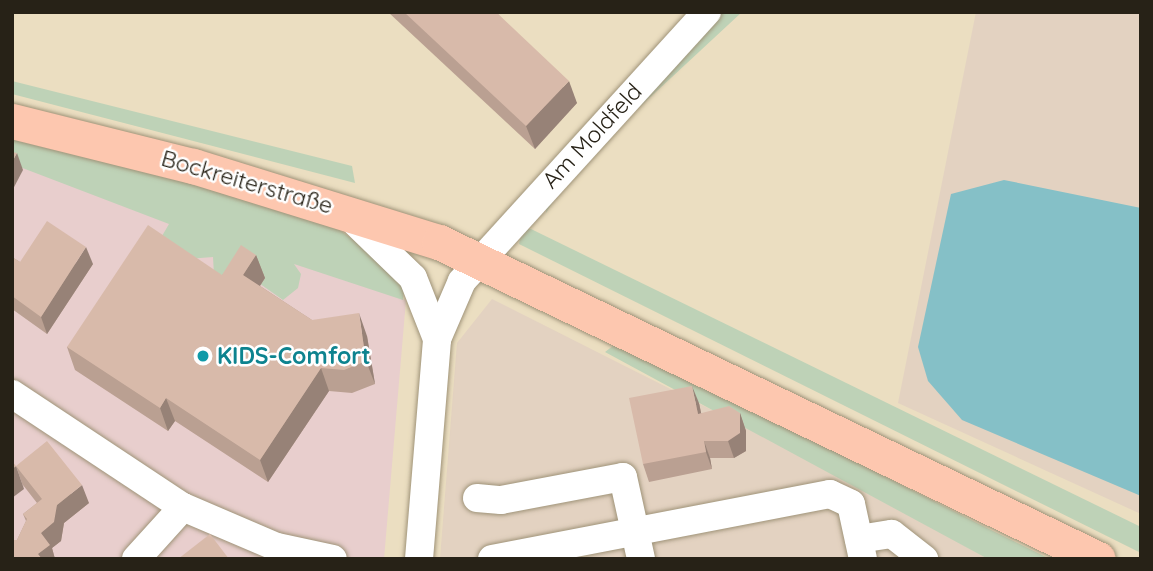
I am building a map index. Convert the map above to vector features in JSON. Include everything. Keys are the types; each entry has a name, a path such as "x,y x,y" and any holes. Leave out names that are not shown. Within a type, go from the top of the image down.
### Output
{"main road":[{"name":"Bockreiterstraße","path":"12,121 337,208 477,258 1098,559"}],"street":[{"name":"Am Moldfeld","path":"438,339 477,258 707,12"},
{"path":"337,208 398,258 438,339 419,559"},
{"path":"12,394 183,507 277,547 333,559"},
{"path":"477,498 501,500 623,477 638,545"},
{"path":"492,559 638,545 830,495 851,505 861,549 892,534 924,559"},
{"path":"136,559 183,507"}],"shaded area":[{"path":"976,12 1141,12 1141,514 898,403"},
{"path":"12,164 406,300 384,559 12,559"},
{"path":"492,299 825,467 988,559 440,559 457,343"}],"green space":[{"path":"722,12 742,12 574,168 546,213 547,199 615,113"},
{"path":"12,81 352,166 355,183 12,94"},
{"path":"12,132 334,226 405,277 403,300 294,264 301,274 298,288 283,300 256,281 214,275 213,257 175,260 162,236 169,224 12,164"},
{"path":"531,229 1141,527 1141,553 519,244 522,230"},
{"path":"618,342 1050,559 988,559 605,352"}],"water":[{"path":"1004,180 1141,208 1141,496 962,420 928,381 918,347 951,194"}],"building":[{"path":"404,12 496,12 569,81 526,126"},
{"path":"47,221 86,247 41,317 12,296 12,257 20,262"},
{"name":"KIDS-Comfort","path":"148,225 222,275 241,245 256,255 243,275 312,320 359,313 366,361 344,370 321,368 260,460 166,398 160,408 67,347"},
{"path":"692,386 698,414 729,406 740,413 740,433 728,441 704,441 706,452 643,464 629,398"},
{"path":"47,441 82,485 57,505 54,522 41,533 50,545 38,554 42,559 12,559 12,540 17,540 27,519 23,514 42,499 16,466"},
{"path":"210,534 229,559 178,559"}],"place":[{"name":"KIDS-Comfort","path":"203,356"}]}
